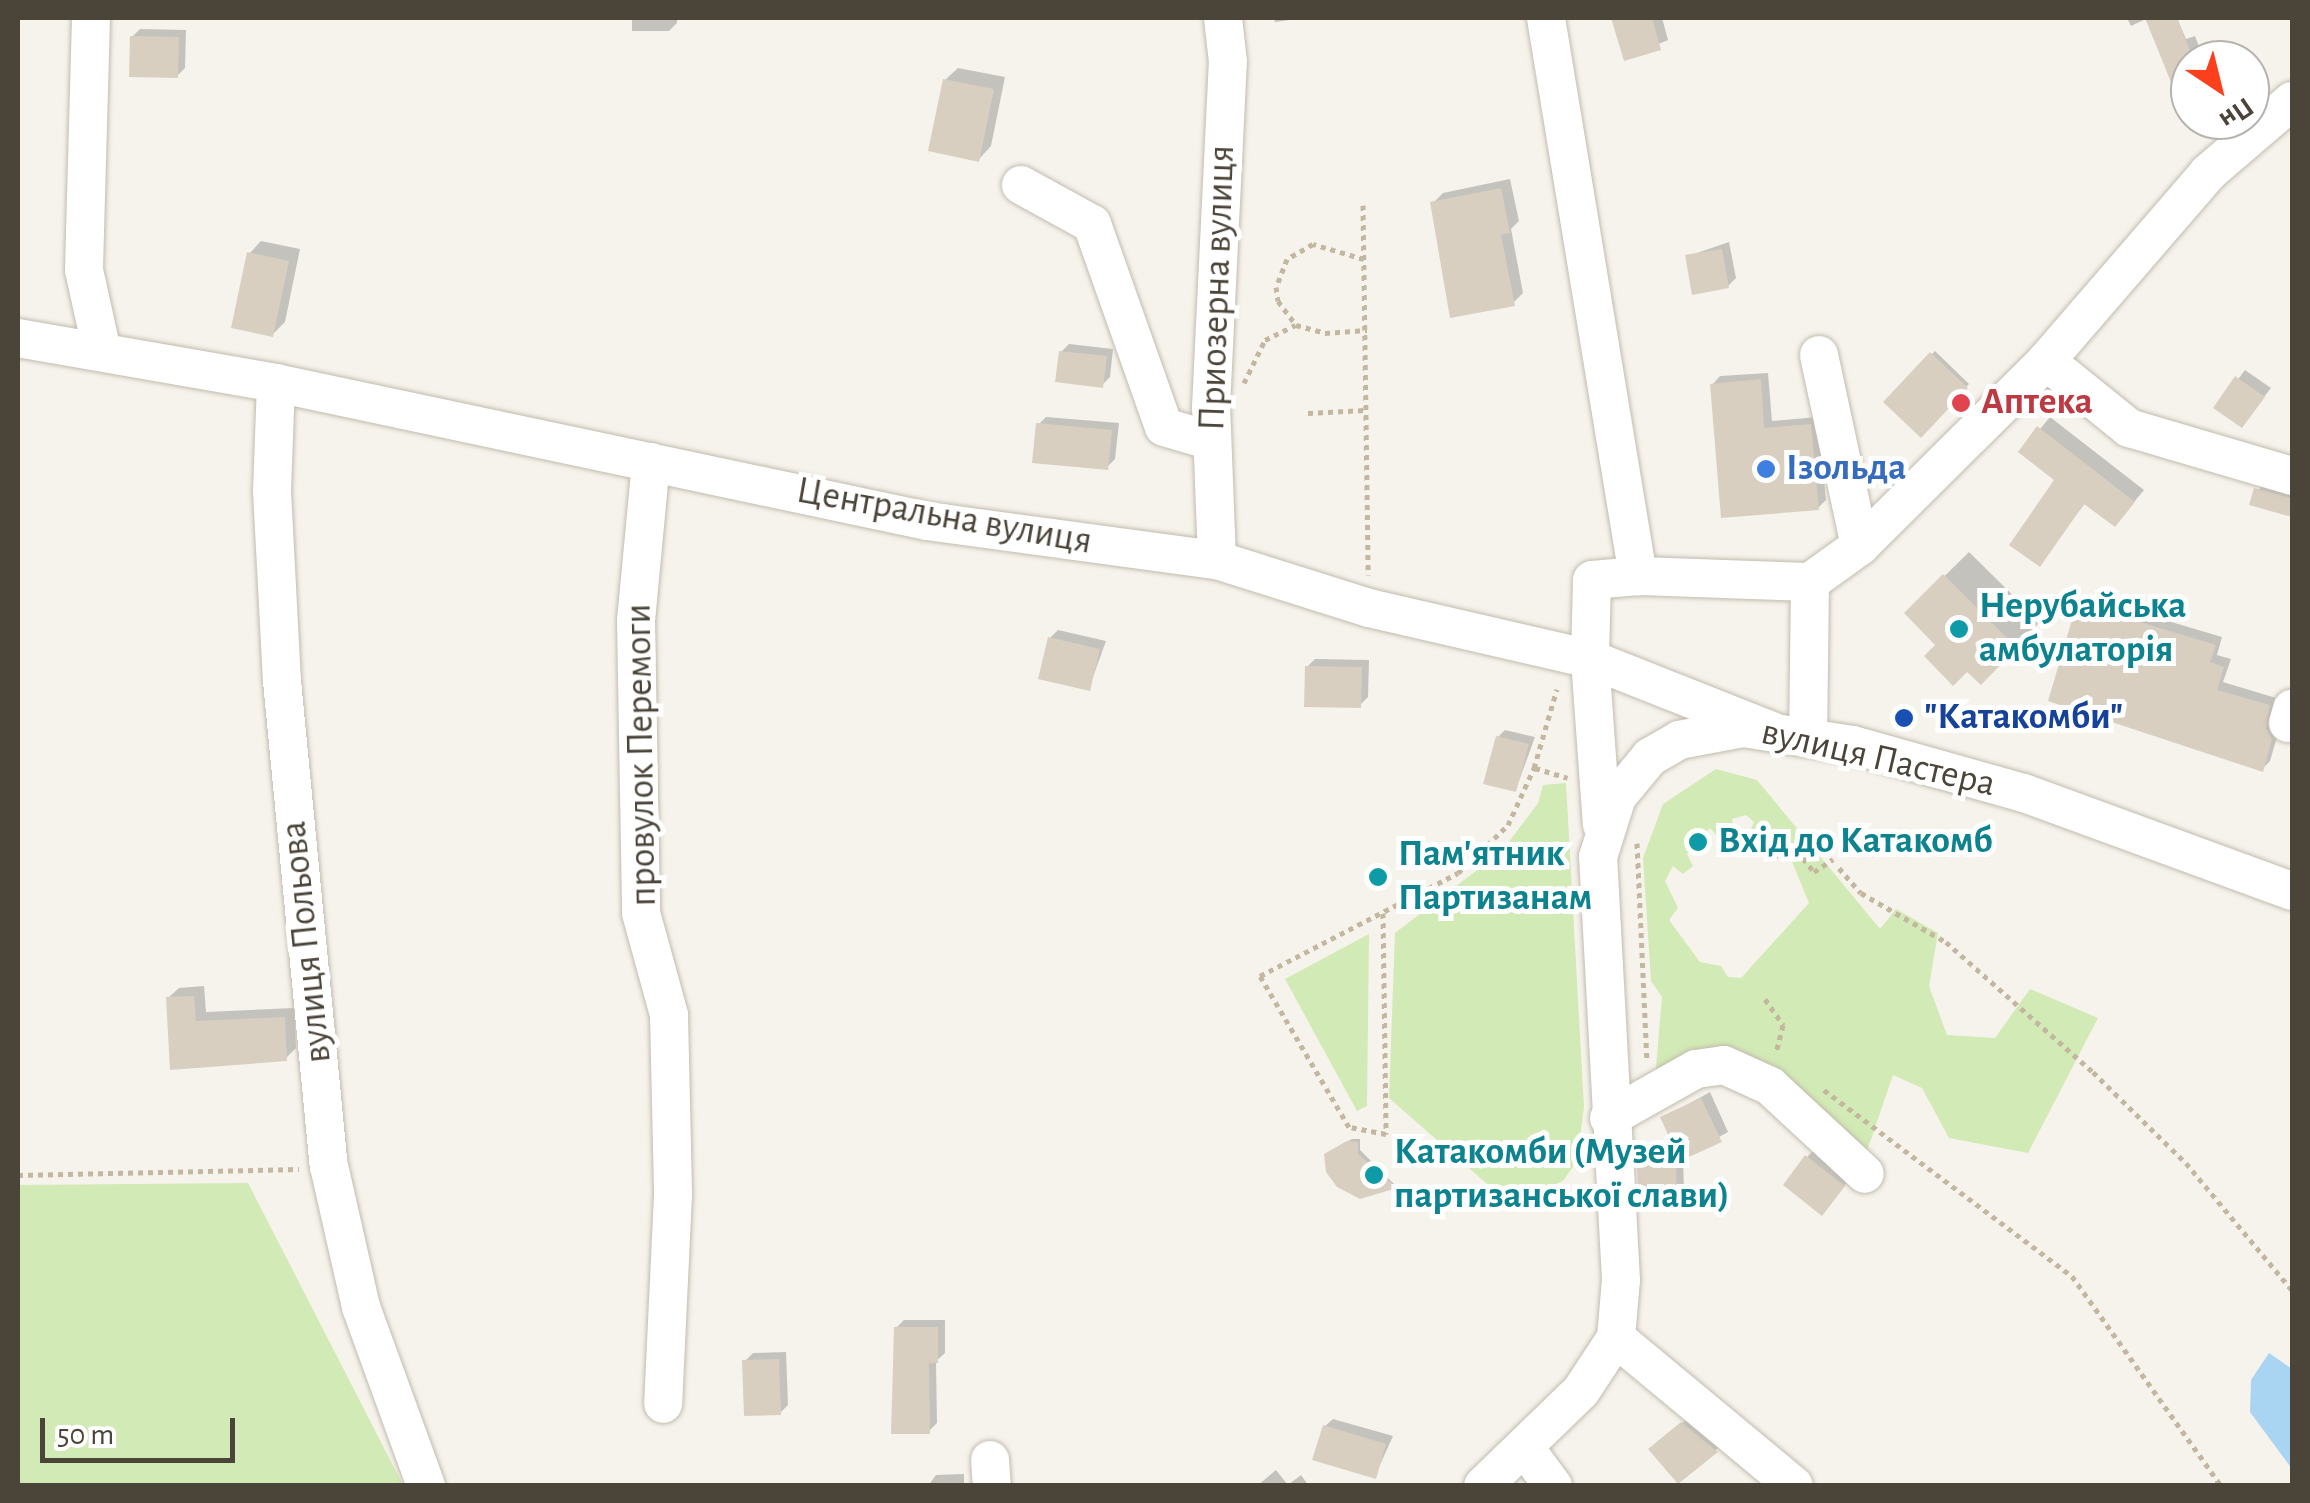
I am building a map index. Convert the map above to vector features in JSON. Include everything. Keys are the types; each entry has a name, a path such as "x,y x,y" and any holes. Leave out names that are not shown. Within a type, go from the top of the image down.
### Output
{"street":[{"path":"92,18 84,270 102,352"},
{"name":"Приозерна вулиця","path":"1217,560 1212,442 1228,62 1223,18"},
{"path":"1546,18 1638,576"},
{"path":"1620,833 1590,659 1592,580 1638,576 1810,582 1860,546 2046,361 2208,173 2292,101"},
{"path":"1021,185 1092,224 1164,428 1212,442"},
{"name":"Центральна вулиця","path":"18,338 276,384 927,521 1217,560 1369,608 1590,659 1790,734"},
{"path":"1819,355 1860,546"},
{"path":"2046,361 2129,428 2292,476"},
{"name":"вулиця Польова","path":"276,384 272,491 282,681 329,1166 361,1307 426,1486"},
{"name":"провулок Перемоги","path":"652,462 636,620 641,913 669,1016 673,1195 663,1404"},
{"path":"1790,734 1810,582"},
{"name":"вулиця Пастера","path":"1483,1486 1580,1391 1616,1338 1621,1280 1608,1118 1598,856 1620,833 1631,776 1679,740 1711,730 1790,734 2024,793 2292,891"},
{"path":"1608,1118 1696,1069 1724,1066 1750,1074 1865,1174"},
{"path":"1616,1338 1794,1486"},
{"path":"1525,1448 1553,1486"}],"path":[{"path":"1363,205 1369,608"},
{"path":"1366,260 1313,244 1287,259 1279,272 1278,301 1296,325 1325,333 1367,330"},
{"path":"1242,388 1265,340 1296,325"},
{"path":"1308,413 1366,410"},
{"path":"1383,913 1386,1134 1349,1126 1260,976 1458,872 1508,825 1534,768 1557,688"},
{"path":"1534,768 1570,779"},
{"path":"1620,833 1646,1100"},
{"path":"1773,856 1803,858 1814,872 1833,860"},
{"path":"1839,868 1861,894 1946,942 2093,1072 2186,1163 2292,1290"},
{"path":"1765,999 1783,1025 1776,1056 1792,1068"},
{"path":"1808,1080 2072,1276 2222,1486"},
{"path":"18,1174 158,1169 254,1174 329,1166"}],"green space":[{"path":"1716,769 1757,780 1880,929 1896,909 1938,933 1929,986 1947,1035 1995,1038 2030,989 2098,1018 2028,1153 1949,1138 1922,1088 1893,1075 1867,1151 1781,1081 1655,1079 1662,997 1651,981 1643,858 1663,804","holes":["1746,815 1754,822 1746,840 1757,848 1772,839 1788,852 1809,903 1741,978 1728,977 1721,966 1700,962 1669,920 1678,908 1665,881 1673,866 1683,874 1693,866 1687,854 1710,828 1720,839 1734,828 1732,819"]},
{"path":"1566,783 1584,1107 1577,1161 1563,1181 1538,1191 1494,1190 1389,1098 1395,933 1502,851 1538,803 1543,785"},
{"path":"1369,934 1367,1106 1357,1111 1285,979"},
{"path":"248,1183 403,1485 18,1485 18,1185"}],"water":[{"path":"2269,1353 2292,1369 2292,1469 2250,1412 2251,1380"}],"building":[{"path":"1611,18 1652,18 1661,50 1624,61"},
{"path":"2145,18 2177,18 2186,40 2170,40 2170,80"},
{"path":"130,36 179,37 178,78 129,77"},
{"path":"943,79 994,89 979,162 928,151"},
{"path":"1501,188 1510,233 1501,235 1515,306 1450,318 1430,202"},
{"path":"1722,249 1729,288 1692,295 1685,255"},
{"path":"247,252 289,261 273,337 231,328"},
{"path":"1059,351 1107,356 1103,388 1055,382"},
{"path":"1930,352 1968,388 1921,438 1883,402"},
{"path":"2235,376 2265,397 2242,428 2213,408"},
{"name":"Ізольда","path":"1761,379 1764,428 1811,424 1819,510 1721,518 1710,384"},
{"path":"1036,423 1112,430 1108,470 1032,463"},
{"path":"2037,426 2135,502 2115,527 2084,504 2040,567 2009,545 2054,480 2018,452"},
{"path":"2254,488 2292,498 2292,517 2249,505"},
{"name":"Нерубайська амбулаторія","path":"1943,574 2017,648 1981,685 1967,672 1953,686 1924,656 1935,645 1904,613"},
{"path":"2077,603 2216,645 2210,662 2224,667 2217,690 2270,705 2266,728 2272,739 2263,772 2048,701"},
{"path":"1048,637 1100,649 1090,691 1038,679"},
{"path":"1305,666 1362,667 1361,708 1304,707"},
{"path":"1496,736 1529,744 1516,792 1483,784"},
{"path":"194,996 196,1021 285,1017 287,1061 170,1070 166,997"},
{"path":"1701,1098 1722,1142 1680,1161 1660,1117"},
{"path":"1347,1141 1358,1142 1358,1154 1397,1188 1360,1199 1337,1187 1326,1172 1324,1154"},
{"path":"1805,1155 1845,1186 1822,1216 1783,1185"},
{"path":"1676,1165 1677,1202 1639,1203 1637,1166"},
{"path":"894,1327 938,1327 938,1363 929,1363 930,1434 891,1434"},
{"path":"779,1359 781,1415 744,1416 742,1360"},
{"path":"1681,1422 1718,1452 1678,1484 1648,1449"},
{"path":"1323,1425 1386,1444 1376,1479 1312,1460"}],"place":[{"name":"Аптека","path":"1961,403"},
{"name":"Ізольда","path":"1766,469"},
{"name":"Нерубайська амбулаторія","path":"1959,629"},
{"name":"\"Катакомби\"","path":"1904,718"},
{"name":"Вхід до Катакомб","path":"1698,842"},
{"name":"Пам'ятник Партизанам","path":"1378,877"},
{"name":"Катакомби (Музей партизанської слави)","path":"1374,1175"}]}
